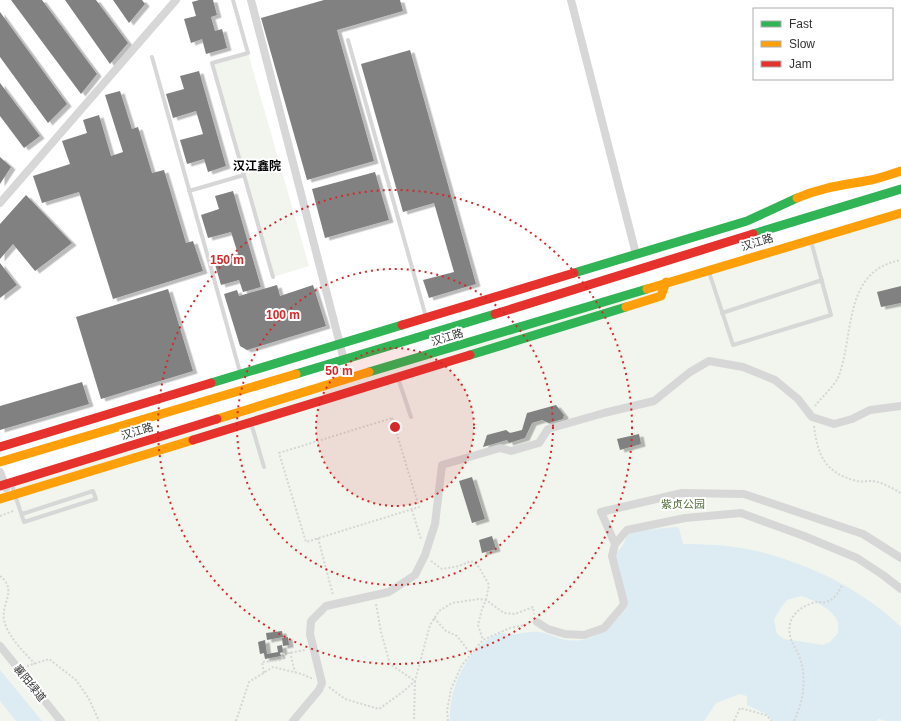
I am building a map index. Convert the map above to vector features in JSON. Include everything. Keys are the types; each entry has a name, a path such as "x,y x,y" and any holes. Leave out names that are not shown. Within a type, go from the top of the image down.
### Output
{"main road":[{"path":"0,447 747,221 809,193 843,184 872,180 901,171"},
{"name":"汉江路","path":"0,462 344,360 901,189"},
{"name":"汉江路","path":"5,484 246,409 901,212"},
{"path":"8,496 661,296 666,282"}],"street":[{"path":"0,202 176,0"},
{"path":"251,0 344,360"},
{"path":"572,0 636,254"},
{"path":"293,721 319,690 322,683 310,634 311,621 326,606 389,592 415,575 425,555 435,524 442,465 500,448 511,451 539,443 548,429 610,411 654,401 690,372 709,361 743,367 775,380 798,399 812,417 834,424 870,410 901,406"},
{"path":"0,472 8,496"},
{"path":"615,544 602,512 682,493 744,494 863,534 901,558"},
{"path":"537,622 548,630 565,634 584,635 604,628 624,603 612,559 615,544 627,530 685,518 741,513 804,536 856,558 883,575 901,589"},
{"name":"襄阳绿道","path":"0,646 61,721"}],"lane":[{"path":"233,0 248,53 212,63 273,277"},
{"path":"348,40 426,318"},
{"path":"152,57 240,374"},
{"path":"189,191 244,175"},
{"path":"709,269 733,345 832,315 810,239"},
{"path":"722,313 822,280"},
{"path":"393,365 411,417"},
{"path":"246,409 264,468"},
{"path":"8,496 22,514 24,522 96,499 93,491 22,514"}],"path":[{"path":"900,261 876,270 858,290 852,312 847,343 837,379 814,406 812,417 815,438 824,463 835,472 858,481 873,481 891,487 901,493"},
{"path":"392,418 419,507 412,510 306,542 279,453 392,418"},
{"path":"412,510 425,555 431,561 442,569 459,566 471,561 479,567 489,585 478,625 483,640"},
{"path":"318,538 336,604"},
{"path":"1,576 8,587 8,599 4,610 4,620 8,630 21,650 35,664"},
{"path":"794,721 800,706 804,674 800,657 791,641 790,623 801,608 816,602 826,602 838,594 842,585"},
{"path":"374,595 381,632 390,664 415,681"},
{"path":"414,721 415,681 430,625 439,611 452,602 479,599 486,600 504,613 515,614 533,607 537,622 510,628 483,640 462,665 451,689 447,711 448,721"},
{"path":"434,618 446,631 457,636 471,654"},
{"path":"264,673 262,662 281,660 284,654 314,648"},
{"path":"290,652 295,672"},
{"path":"19,669 49,659 76,680 99,721"},
{"path":"236,721 249,682 273,667 295,672 322,683 344,699 379,709 415,681"},
{"path":"734,721 740,708 766,715 772,721"}],"green space":[{"path":"248,53 309,266 273,277 212,63"},
{"name":"紫贞公园","path":"901,213 901,721 0,721 0,486"}],"shaded area":[{"path":"676,527 679,528 683,544 725,546 765,553 802,565 820,573 855,591 871,602 901,627 901,721 887,721 879,719 876,721 774,721 766,714 747,705 747,696 740,694 716,703 704,721 450,721 450,708 453,695 463,668 480,646 490,638 502,633 512,634 539,632 566,640 584,640 600,633 620,616 626,609 614,556 623,545 628,534 634,531","holes":["801,596 806,597 826,608 837,620 838,633 830,642 823,645 784,639 777,634 774,620 787,600"]},
{"path":"0,670 42,721 16,721 0,701"}],"building":[{"path":"11,0 42,0 97,74 81,94"},
{"path":"65,0 96,0 128,43 110,64"},
{"path":"113,0 142,0 145,4 129,23"},
{"path":"199,0 213,0 217,15 211,17 215,31 222,29 227,48 206,54 202,39 191,43 184,19 196,16 192,2"},
{"path":"324,0 400,0 403,11 337,30 374,161 307,180 261,18"},
{"path":"0,12 67,104 48,123 0,57"},
{"path":"410,50 476,284 429,298 423,280 454,272 434,203 403,212 361,64"},
{"path":"199,71 226,166 208,172 204,159 187,164 180,140 203,134 196,111 173,118 166,94 184,89 180,76"},
{"path":"0,83 40,136 24,148 0,116"},
{"path":"120,91 132,129 138,127 152,173 164,170 186,243 193,241 203,271 113,299 79,192 42,203 33,176 70,164 62,141 87,133 83,120 99,115 111,156 123,152 105,95"},
{"path":"0,157 11,167 0,184"},
{"path":"375,172 389,220 325,238 312,189"},
{"path":"233,191 261,287 243,292 239,280 221,285 214,261 238,254 231,232 208,238 201,215 219,209 215,196"},
{"path":"26,195 72,243 35,271 13,244 0,259 0,224"},
{"path":"0,263 17,285 0,298"},
{"path":"277,285 280,296 313,285 326,326 247,350 240,346 224,294 237,290 239,296"},
{"path":"901,286 901,303 881,307 877,292"},
{"path":"168,289 193,371 101,399 76,317"},
{"path":"82,382 89,404 0,430 0,406"},
{"path":"556,405 564,415 563,419 549,423 542,420 532,423 525,438 509,443 507,440 483,447 487,435 506,430 510,433 522,430 527,413"},
{"path":"639,434 641,444 620,450 617,439"},
{"path":"472,477 485,519 472,523 459,481"},
{"path":"492,536 496,549 482,553 479,540"},
{"path":"282,631 283,637 267,640 266,633"},
{"path":"288,637 289,645 283,646 282,638"},
{"path":"265,640 267,654 278,652 277,646 282,645 283,652 280,653 281,656 265,659 264,653 260,654 258,642"}],"traffic: fast":[{"path":"753,234 901,189"},
{"path":"574,273 747,221 797,198"},
{"path":"369,372 647,289"},
{"path":"470,355 626,307"},
{"path":"296,374 495,314"},
{"path":"211,383 402,325"}],"traffic: slow":[{"path":"797,198 825,189 875,179 901,171"},
{"path":"647,289 901,213"},
{"path":"626,307 661,296 666,282"},
{"path":"217,419 369,372"},
{"path":"0,462 296,374"},
{"path":"0,499 193,440"}],"traffic: jam":[{"path":"495,314 753,234"},
{"path":"402,325 574,273"},
{"path":"193,440 470,355"},
{"path":"0,447 211,383"},
{"path":"0,486 217,419"}],"district":[{"name":"汉江鑫院","path":"257,166"}]}
